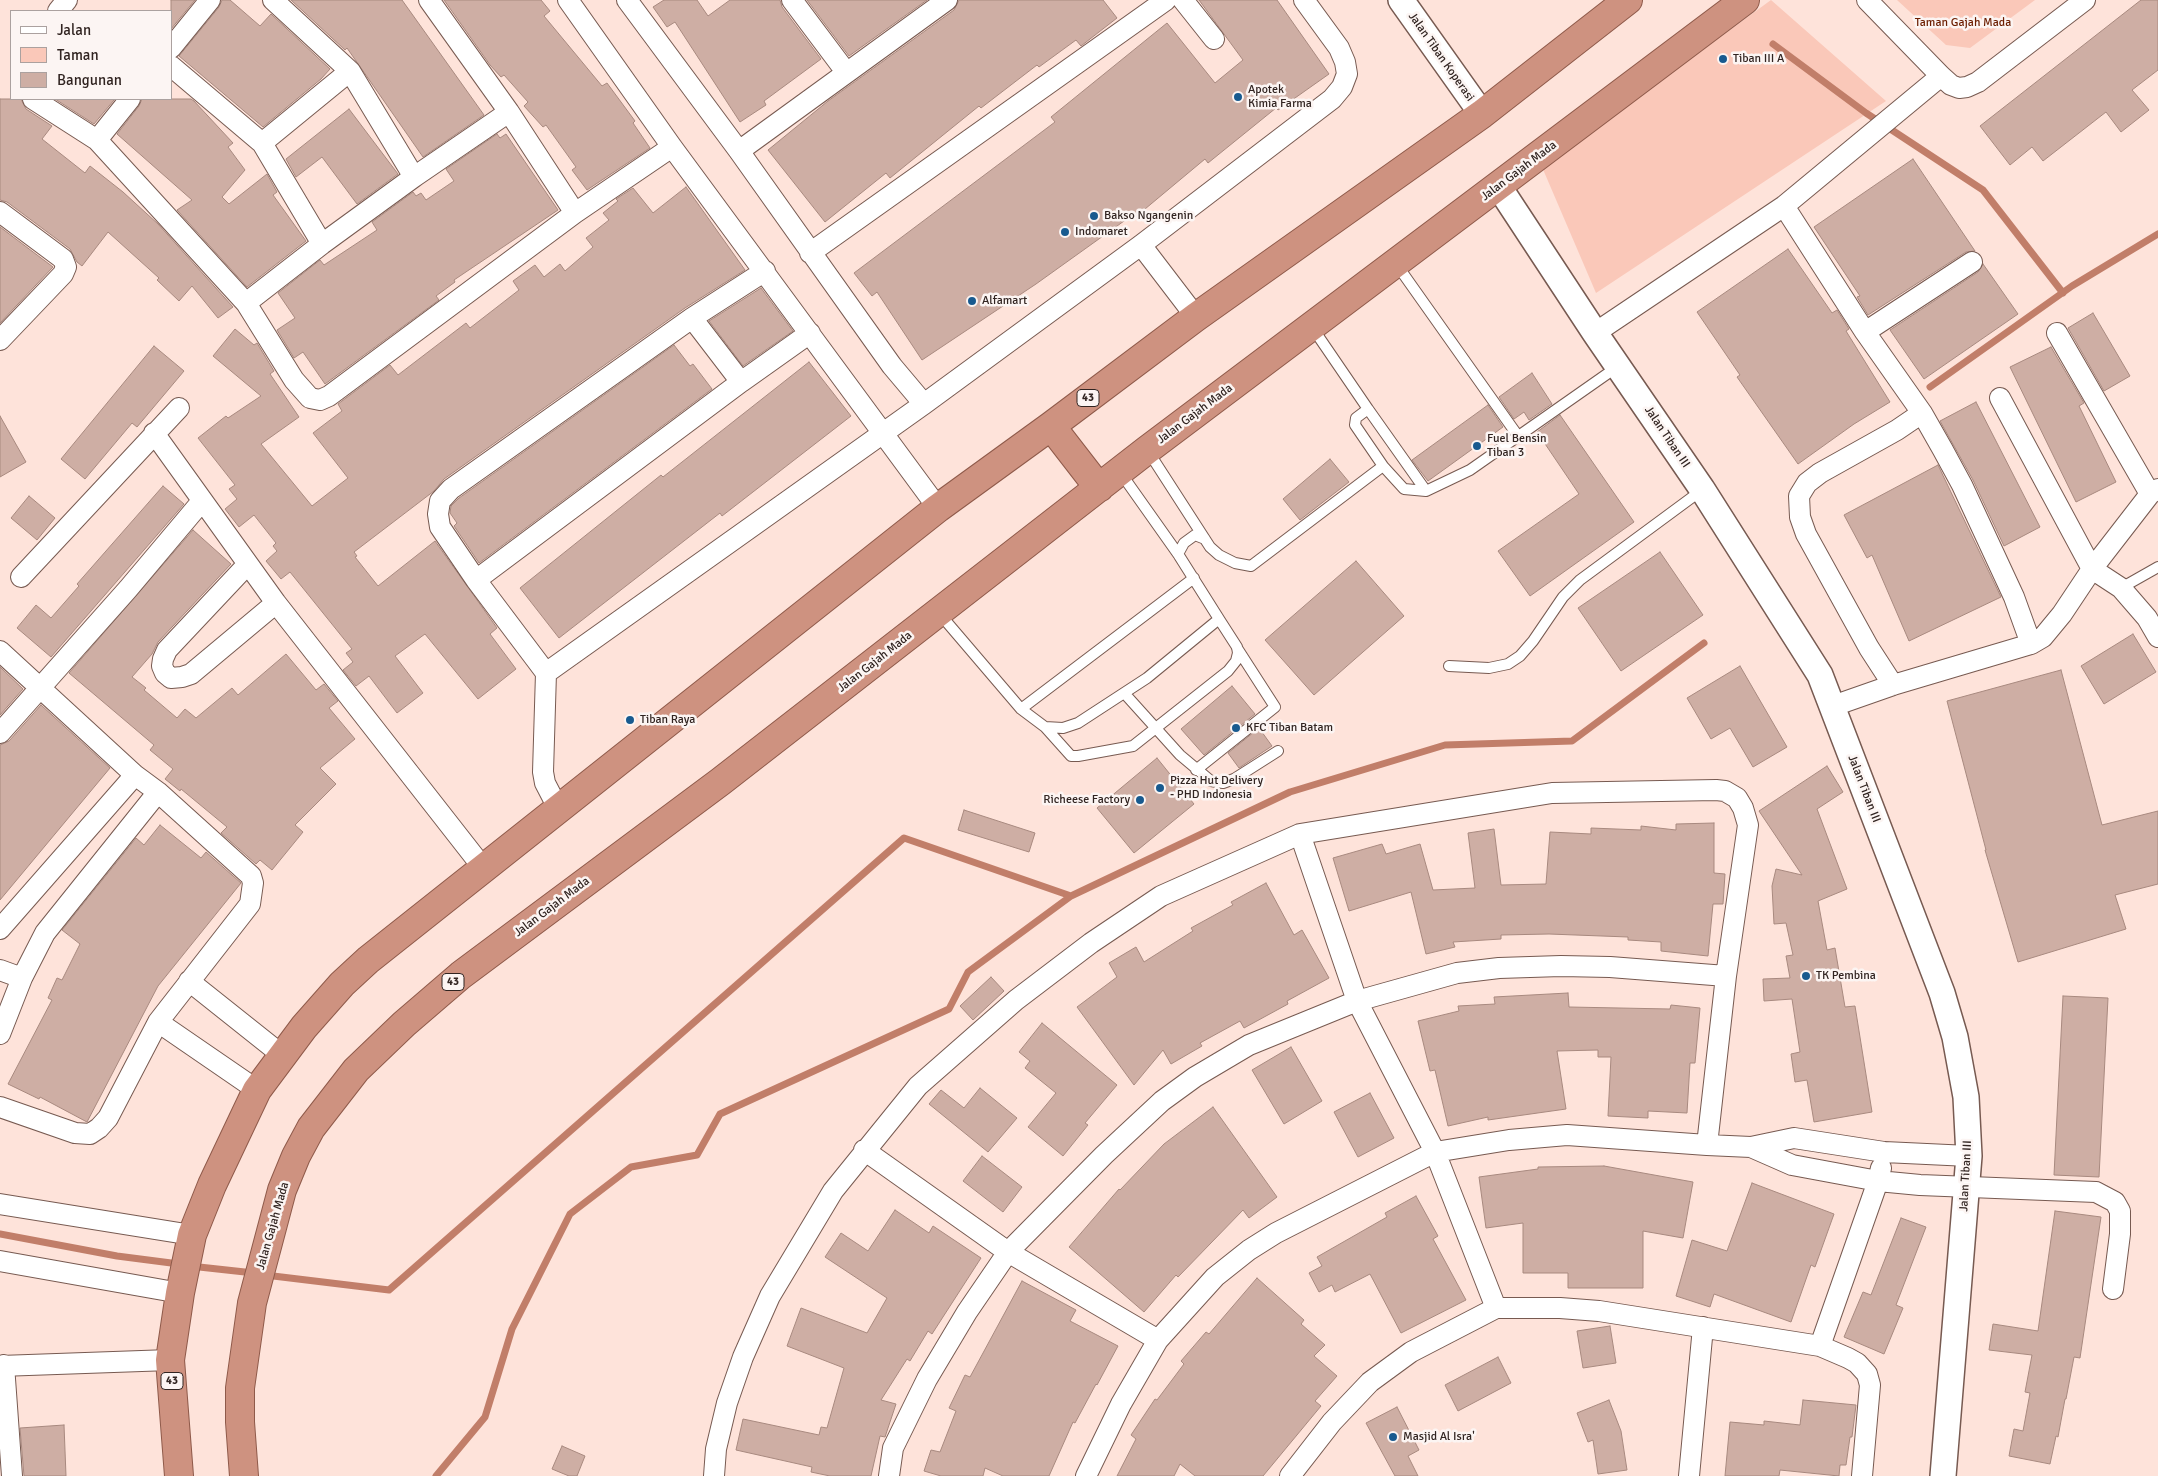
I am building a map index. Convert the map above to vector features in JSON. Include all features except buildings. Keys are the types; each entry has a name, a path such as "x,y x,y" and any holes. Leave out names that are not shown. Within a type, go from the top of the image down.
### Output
{"highway":[{"name":"43","path":"179,1476 170,1360 190,1244 212,1185 257,1090 304,1027 342,984 361,966 938,508 1196,317 1482,114 1628,0"},
{"name":"Jalan Gajah Mada","path":"244,1476 240,1422 240,1388 252,1303 282,1190 296,1156 311,1128 356,1070 404,1024 461,975 720,782 1147,450 1499,187 1745,0"},
{"path":"1051,426 1109,480"}],"street":[{"path":"59,10 67,0"},
{"path":"172,47 210,0"},
{"path":"272,0 350,71 414,177"},
{"path":"429,0 509,112 575,213"},
{"path":"568,0 672,147 938,508"},
{"path":"627,0 739,151 892,366 924,404"},
{"path":"792,0 846,72"},
{"path":"739,151 947,0"},
{"path":"810,253 1166,0"},
{"path":"1183,0 1214,39"},
{"path":"546,673 924,404 1141,245 1332,99 1342,87 1347,74 1345,62 1339,48 1304,0"},
{"name":"Jalan Tiban Koperasi","path":"1401,0 1482,114"},
{"path":"1867,0 1941,76 1951,85 1959,88 1978,82 2086,0"},
{"path":"172,67 262,143 322,244"},
{"path":"262,143 350,71"},
{"path":"1595,333 1784,206 1941,76"},
{"path":"35,100 97,140 246,303 294,380 310,398 320,400 329,396 575,213 672,147"},
{"path":"97,140 129,100"},
{"path":"246,303 322,244 414,177 509,112"},
{"name":"Jalan Tiban III","path":"1499,187 1595,333 1702,489 1820,675 1944,1002 1955,1037 1966,1097 1969,1156 1942,1476"},
{"path":"1784,206 1865,332 1922,413 1962,485 2014,597 2031,644"},
{"path":"0,212 63,259 66,267 63,274 0,339"},
{"path":"1141,245 1196,317"},
{"path":"1865,332 1972,262"},
{"path":"559,810 546,783 543,772 546,673 476,580 440,528 438,514 440,501 451,489 692,318 765,271"},
{"path":"692,318 741,382"},
{"path":"476,580 741,382 810,333"},
{"path":"1833,706 1893,685 2031,644 2043,637 2062,614 2092,569 2154,492 2057,333"},
{"path":"2000,398 2092,569 2121,588 2147,618 2158,636"},
{"path":"21,577 179,408"},
{"path":"1893,685 1869,648 1806,534 1800,517 1799,496 1802,489 1814,478 1922,413"},
{"path":"154,433 247,565 484,869"},
{"path":"0,733 128,589 202,501"},
{"path":"247,565 168,650 163,659 162,666 164,672 171,678 182,678 192,674 276,603"},
{"path":"0,651 136,775 158,792 251,876 253,883 250,904 158,1022 108,1118 90,1134 75,1133 0,1107"},
{"path":"0,929 136,775"},
{"path":"714,1476 718,1440 727,1403 743,1356 775,1288 833,1191 864,1150 918,1086 1016,1000 1090,943 1160,896 1300,834 1552,793 1726,791 1737,798 1743,808 1748,825 1726,976 1707,1146"},
{"path":"0,1034 22,978 45,933 158,792"},
{"path":"1300,834 1358,1001 1435,1152 1496,1308"},
{"path":"889,1476 893,1448 927,1379 967,1312 1008,1252 1104,1155 1162,1101 1195,1077 1249,1045 1358,1001 1457,973 1500,968 1561,966 1610,967 1726,976"},
{"path":"0,970 22,978"},
{"path":"189,981 282,1055"},
{"path":"158,1022 257,1090"},
{"path":"1086,1476 1121,1404 1158,1340 1215,1277 1249,1250 1313,1213 1435,1152 1509,1140 1567,1135 1707,1146 1751,1147 1794,1138 1884,1152 1969,1156"},
{"path":"1751,1147 1792,1165 1878,1181 1920,1185 2096,1192 2115,1202 2120,1211 2120,1234 2114,1289"},
{"path":"864,1150 1008,1252 1158,1340"},
{"path":"1820,1346 1878,1181 1884,1152"},
{"path":"0,1204 190,1244"},
{"path":"0,1261 181,1290"},
{"path":"1290,1476 1332,1422 1370,1382 1411,1352 1496,1308 1560,1308 1599,1311 1820,1346 1857,1363 1867,1374 1870,1385 1862,1476"},
{"path":"1689,1476 1703,1327"},
{"path":"12,1476 2,1365 170,1360"}],"lane":[{"path":"1396,264 1518,436"},
{"path":"1312,327 1426,491"},
{"path":"1368,409 1356,418 1355,425 1383,466 1404,489 1426,491 1470,470 1618,366"},
{"path":"1147,450 1205,539 1219,555 1235,563 1251,566 1383,466"},
{"path":"1109,480 1178,554 1275,707 1196,770"},
{"path":"1449,666 1489,668 1508,664 1520,656 1533,641 1563,597 1580,580 1702,489"},
{"path":"1178,554 1184,543 1195,535 1205,539"},
{"path":"2121,588 2158,567"},
{"path":"1021,709 1194,578"},
{"path":"939,613 1021,709 1044,727 1071,756 1133,746 1228,671 1236,661 1237,647"},
{"path":"1044,727 1063,728 1078,723 1147,678 1219,619"},
{"path":"1124,694 1196,770 1211,781 1223,782 1234,779 1278,751"}],"green space":[{"path":"1771,0 1886,101 1596,293 1542,167"},
{"name":"Taman Gajah Mada","path":"1897,0 2035,0 1970,48 1946,45"}],"waterway":[{"path":"1773,44 1866,113 1983,190 2063,293"},
{"path":"1930,387 2072,286 2158,234"},
{"path":"436,1476 485,1417 512,1329 570,1214 631,1167 697,1155 720,1114 949,1009 968,972 1071,896 1290,792 1445,745 1572,741 1704,643"},
{"path":"265,1275 389,1290 904,838 1071,896"},
{"path":"0,1234 117,1256 179,1264"},
{"path":"190,1266 254,1273"}],"place":[{"name":"Tiban III A","path":"1723,59"},
{"name":"Apotek Kimia Farma","path":"1238,97"},
{"name":"Bakso Ngangenin","path":"1094,216"},
{"name":"Indomaret","path":"1065,232"},
{"name":"Alfamart","path":"972,301"},
{"name":"Fuel Bensin Tiban 3","path":"1477,446"},
{"name":"Tiban Raya","path":"630,720"},
{"name":"KFC Tiban Batam","path":"1236,728"},
{"name":"Pizza Hut Delivery - PHD Indonesia","path":"1160,788"},
{"name":"Richeese Factory","path":"1140,800"},
{"name":"TK Pembina","path":"1806,976"},
{"name":"Masjid Al Isra'","path":"1393,1437"}]}
